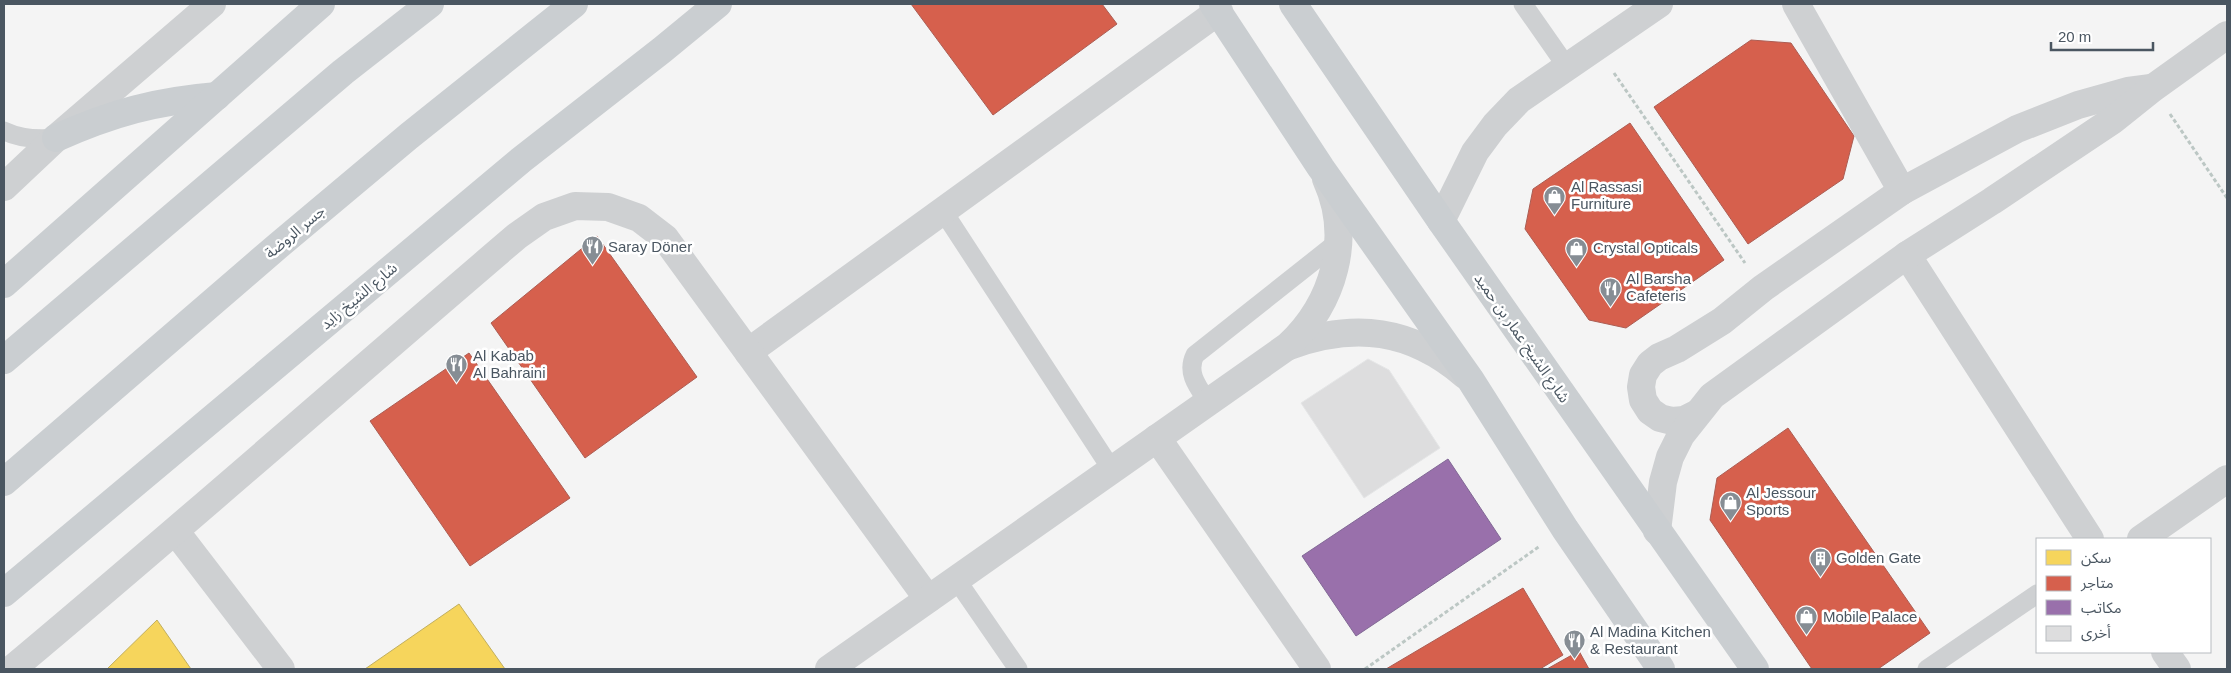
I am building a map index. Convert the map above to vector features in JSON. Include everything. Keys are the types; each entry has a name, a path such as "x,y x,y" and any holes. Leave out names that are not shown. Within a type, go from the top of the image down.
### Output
{"main road":[{"path":"4,284 321,4"},
{"path":"4,360 343,72 430,4"},
{"name":"جسر الروضة","path":"12,474 410,136 574,4"},
{"name":"شارع الشيخ زايد","path":"4,593 521,160 718,4"},
{"path":"662,50 735,4"},
{"name":"شارع الشيخ عمار بن حميد","path":"1293,4 1441,221 1657,531 1756,669"},
{"path":"1216,8 1321,168 1470,379 1565,529 1661,669"},
{"path":"56,138 94,121 134,108 176,100 217,96"},
{"path":"4,602 29,573"}],"street":[{"path":"4,186 56,138 212,4"},
{"path":"1441,221 1475,152 1495,125 1518,100 1659,4"},
{"path":"1796,4 1902,191"},
{"path":"748,352 943,211 1216,8"},
{"path":"1657,531 1662,482 1670,457 1681,435 1712,396 1734,378 1907,255 2099,129 2227,35"},
{"path":"1696,414 1684,420 1672,421 1660,418 1650,410 1643,400 1641,387 1643,375 1650,364 1659,356 1700,336 1763,288 1902,191 2017,129 2078,105 2128,91 2153,88"},
{"path":"828,669 1288,346 1302,333 1324,300 1337,262 1339,242 1338,216 1332,191 1321,168"},
{"path":"12,669 176,532 308,414 517,236 544,216 575,206 608,206 639,218 665,238 928,599"},
{"path":"1907,255 2089,538"},
{"path":"1288,346 1314,337 1343,332 1370,332 1389,335 1424,347 1449,361 1470,379"},
{"path":"1157,438 1316,669"},
{"path":"2142,538 2227,479"},
{"path":"176,532 281,669"},
{"path":"2166,653 2177,669"}],"lane":[{"path":"1523,4 1567,67"},
{"path":"4,131 15,136 35,140 56,138"},
{"path":"943,211 1112,470"},
{"path":"1208,402 1191,372 1191,363 1195,355 1339,242"},
{"path":"956,579 1018,669"},
{"path":"1927,669 2036,595"}],"path":[{"path":"1596,47 1763,288"},
{"path":"2153,88 2227,198"},
{"path":"1365,669 1565,529"}],"building: سكن":[{"path":"459,604 505,669 365,669"},
{"path":"157,620 191,669 107,669"}],"building: متاجر":[{"path":"911,4 1102,4 1117,24 993,115"},
{"path":"1751,40 1791,43 1854,136 1843,179 1748,244 1654,107"},
{"path":"1630,123 1724,260 1626,328 1589,320 1525,229 1533,189"},
{"path":"597,236 697,377 585,458 491,323"},
{"path":"469,353 570,498 470,566 370,421"},
{"name":"Golden Gate","path":"1788,428 1930,633 1878,669 1812,669 1710,520 1717,478"},
{"path":"1523,588 1563,655 1540,669 1386,669"},
{"name":"Al Madina Kitchen & Restaurant","path":"1579,651 1589,669 1547,669"}],"building: مكاتب":[{"path":"1448,459 1501,539 1356,636 1302,556"}],"building: أخرى":[{"path":"1368,359 1389,370 1440,448 1364,498 1301,403"}],"place":[{"name":"Al Rassasi Furniture","path":"1555,215"},
{"name":"Saray Döner","path":"592,266"},
{"name":"Crystal Opticals","path":"1577,267"},
{"name":"Al Barsha Cafeteris","path":"1610,307"},
{"name":"Al Kabab Al Bahraini","path":"457,384"},
{"name":"Al Jessour Sports","path":"1730,521"},
{"name":"Golden Gate","path":"1820,577"},
{"name":"Mobile Palace","path":"1807,636"},
{"name":"Al Madina Kitchen & Restaurant","path":"1574,660"}]}
